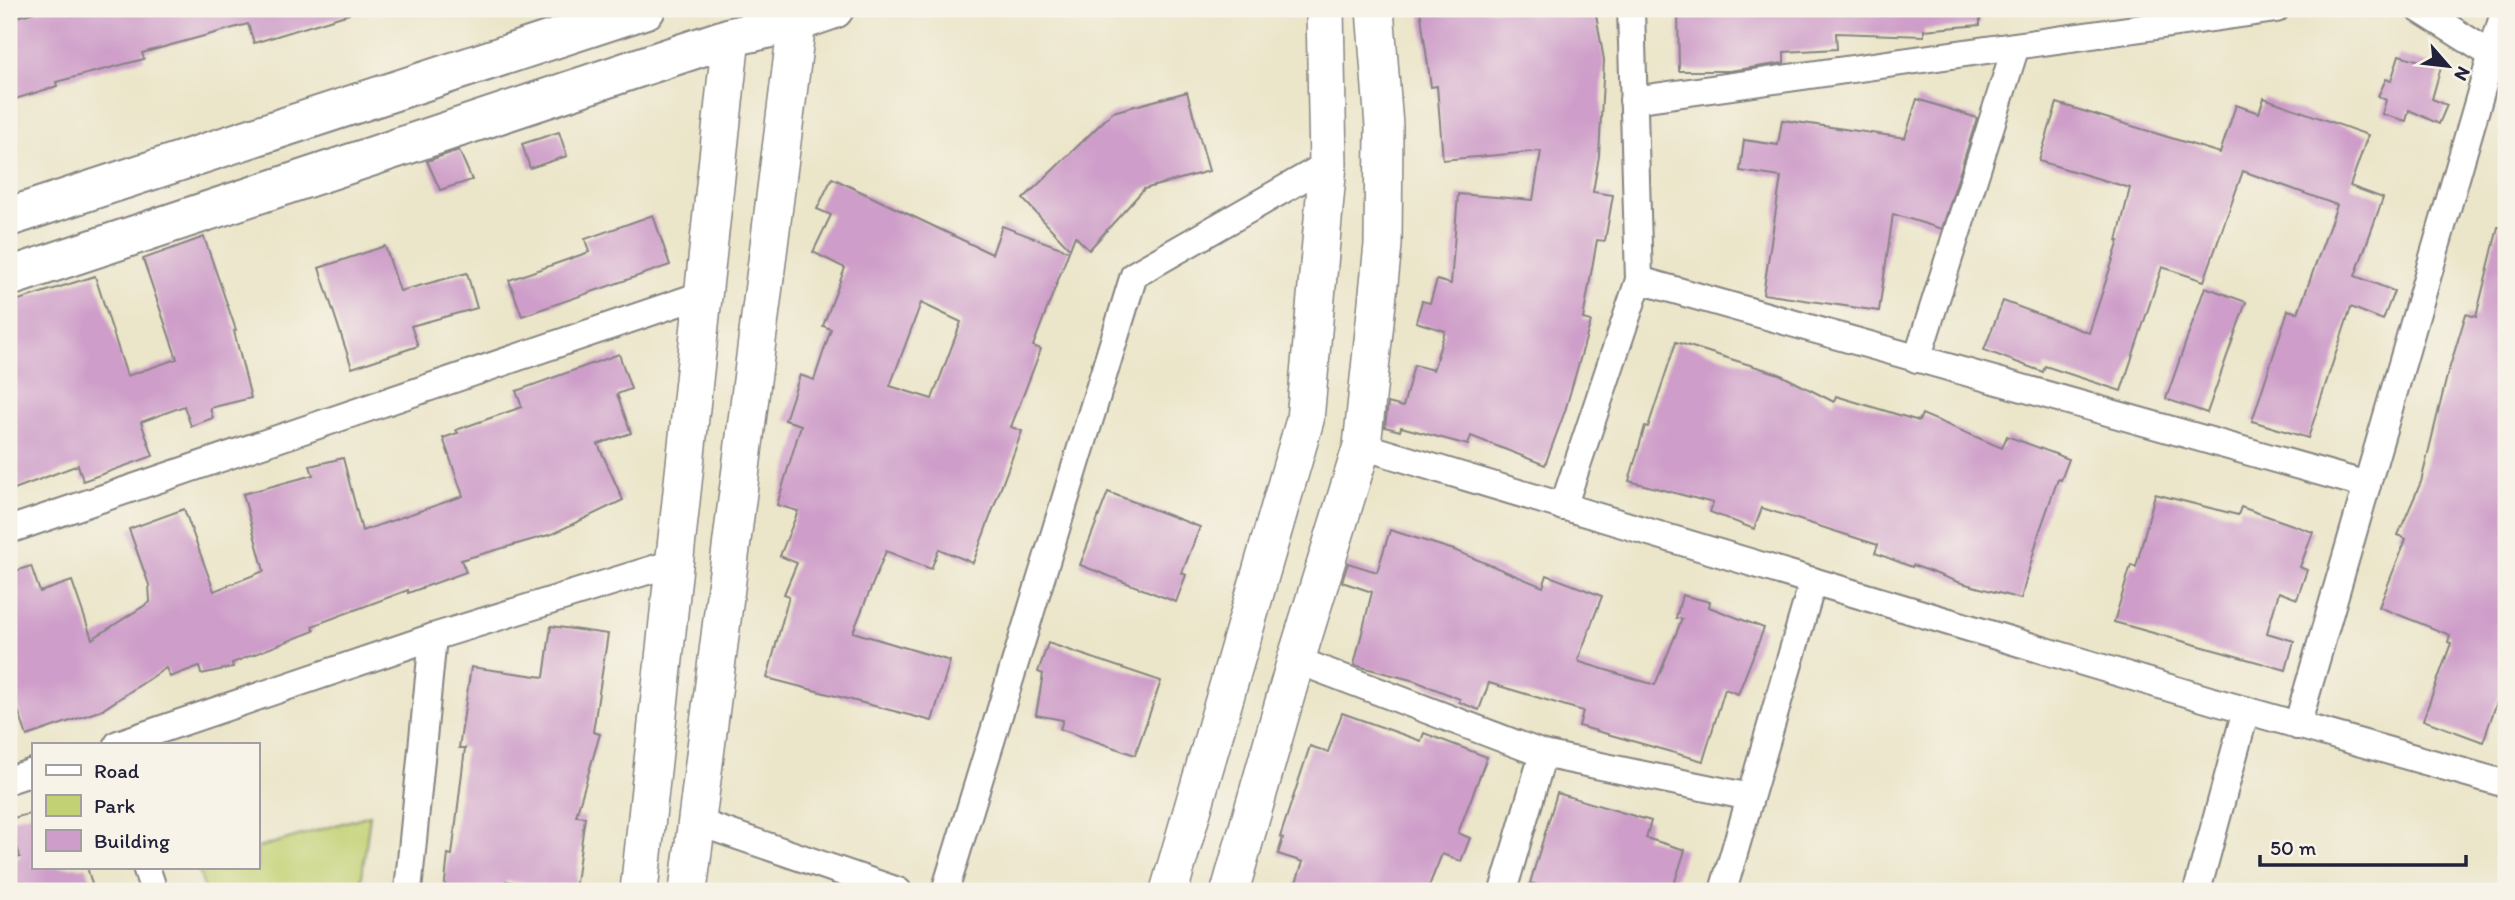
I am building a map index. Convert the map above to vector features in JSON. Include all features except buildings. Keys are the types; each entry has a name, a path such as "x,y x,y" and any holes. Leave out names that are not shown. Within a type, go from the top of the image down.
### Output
{"main road":[{"path":"9,218 646,9"},
{"path":"9,277 730,37 797,22 834,9"},
{"path":"1169,891 1305,419 1328,164 1325,9"},
{"path":"1230,891 1296,660 1363,446 1384,246 1384,126 1376,9"},
{"path":"688,891 797,22"},
{"path":"639,891 730,37"}],"street":[{"path":"1563,507 1639,280 1631,9"},
{"path":"1633,100 2276,9"},
{"path":"2419,9 2492,55"},
{"path":"2297,726 2505,9"},
{"path":"1917,359 2016,46"},
{"path":"945,891 1134,275 1328,164"},
{"path":"1639,280 2367,485"},
{"path":"9,530 704,294"},
{"path":"1363,446 2297,726 2506,784"},
{"path":"121,743 433,637 673,563"},
{"path":"1723,891 1813,581"},
{"path":"408,891 433,637"},
{"path":"1296,660 1543,754 1751,797"},
{"path":"2197,891 2245,710"},
{"path":"1503,891 1543,754"},
{"path":"9,780 32,772"},
{"path":"697,822 898,891"},
{"path":"147,869 155,891"}],"green space":[{"path":"370,815 360,891 205,891 199,869 259,869 259,847"}]}
